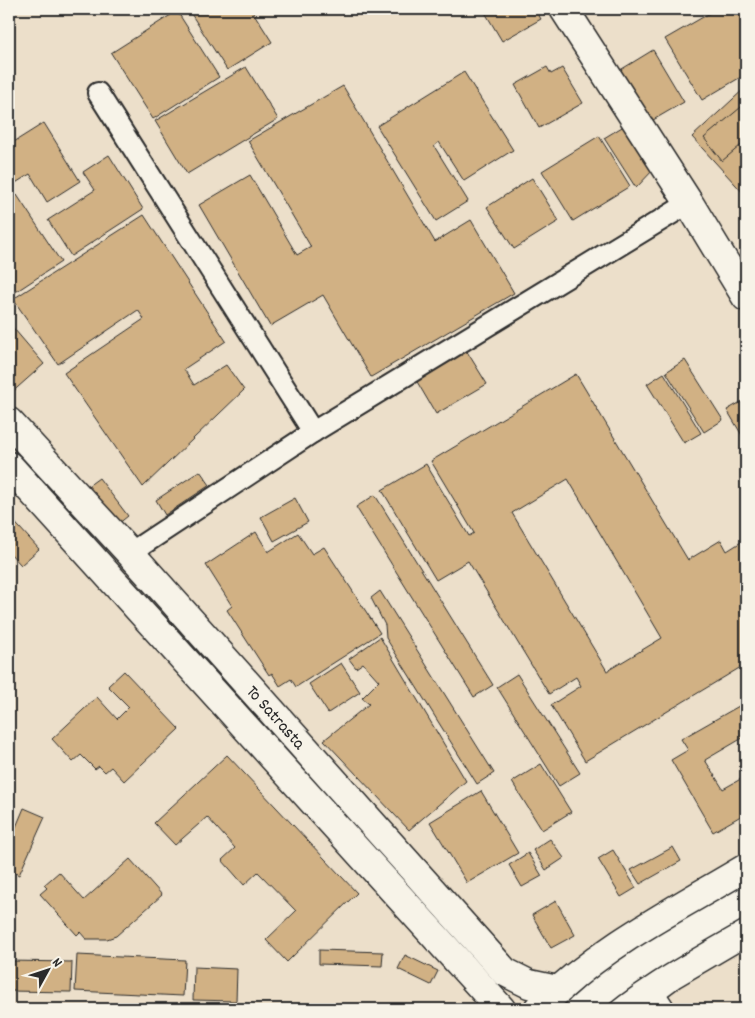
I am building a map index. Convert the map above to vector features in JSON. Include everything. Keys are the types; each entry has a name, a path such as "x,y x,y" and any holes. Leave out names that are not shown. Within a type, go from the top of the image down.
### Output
{"street":[{"path":"564,9 689,203 746,297"},
{"path":"98,93 313,432"},
{"path":"107,573 130,553 313,432 689,203"},
{"name":"To Satrasta","path":"9,422 130,553 505,972 529,984 558,990 578,990 594,994 609,999 626,1009"},
{"path":"9,466 501,1009"},
{"path":"538,1009 558,990 637,932 746,868"},
{"path":"581,1009 626,974 746,901"},
{"path":"626,1009 654,1000 746,931"}],"building":[{"path":"188,9 251,9 272,42 227,70"},
{"path":"483,9 535,9 541,19 502,41"},
{"path":"717,9 746,9 746,74 702,100 665,39"},
{"path":"177,11 219,77 153,119 111,53"},
{"path":"653,50 684,102 648,123 617,72"},
{"path":"246,67 278,119 187,174 155,121"},
{"path":"547,67 551,74 562,68 583,103 539,128 515,85"},
{"path":"464,72 513,150 464,181 439,142 434,146 468,201 436,221 377,126"},
{"path":"343,86 435,242 471,220 514,293 371,377 323,295 270,326 199,205 250,175 297,255 311,247 248,141"},
{"path":"746,87 746,196 692,137"},
{"path":"746,103 746,141 722,161 704,138"},
{"path":"44,123 80,181 47,202 30,174 9,187 9,145"},
{"path":"627,124 655,168 636,188 604,138"},
{"path":"599,136 630,186 573,221 542,171"},
{"path":"109,155 143,209 71,256 48,220 95,190 83,172"},
{"path":"532,178 559,221 514,249 487,207"},
{"path":"17,195 61,262 14,293 9,285 9,200"},
{"path":"144,215 226,341 184,369 194,385 226,365 244,390 143,487 64,373 144,319 138,310 58,364 13,299"},
{"path":"9,323 44,364 9,395"},
{"path":"466,350 487,384 436,414 416,380"},
{"path":"685,360 723,420 704,432 666,372"},
{"path":"664,373 701,433 684,443 647,384"},
{"path":"576,374 688,560 721,540 727,551 746,539 746,577 744,578 746,583 746,664 585,761 551,705 581,686 576,677 549,694 468,561 436,580 382,490 426,464 469,536 474,533 431,461","holes":["568,479 662,638 607,671 512,513"]},
{"path":"746,399 746,442 727,410"},
{"path":"200,471 210,485 165,515 156,500"},
{"path":"99,478 128,516 118,524 88,486"},
{"path":"375,495 493,685 474,697 356,507"},
{"path":"295,498 308,522 274,541 261,517"},
{"path":"9,516 39,549 21,565 9,552"},
{"path":"256,532 268,552 298,533 312,554 324,547 380,633 296,687 291,679 280,686 272,673 269,675 227,610 232,606 206,565"},
{"path":"380,591 494,773 477,784 386,638 385,625 371,598"},
{"path":"380,637 466,781 409,830 324,740 369,704 362,698 379,681 363,663 356,668 349,659"},
{"path":"341,663 360,692 328,713 309,684"},
{"path":"124,671 179,729 124,781 111,767 105,772 99,766 95,769 81,755 73,762 52,739 97,697 117,719 129,707 108,686"},
{"path":"517,674 580,773 559,786 497,687"},
{"path":"746,702 746,736 705,760 723,789 746,776 746,813 713,832 671,760 688,750 681,739"},
{"path":"227,755 357,893 287,962 266,940 296,911 258,872 244,885 222,860 235,848 207,817 175,845 154,823"},
{"path":"541,764 571,812 542,830 512,782"},
{"path":"481,791 518,853 467,883 430,822"},
{"path":"24,808 45,817 19,875 9,870 9,824 16,827"},
{"path":"550,839 564,858 546,870 533,850"},
{"path":"673,847 681,861 640,884 631,870"},
{"path":"613,850 636,888 621,897 598,859"},
{"path":"528,853 542,876 522,887 509,865"},
{"path":"130,859 162,895 116,936 107,939 86,939 80,932 77,935 40,894 47,888 44,885 59,872 84,900"},
{"path":"556,901 575,935 551,948 532,915"},
{"path":"319,950 383,952 382,966 319,964"},
{"path":"77,955 185,960 183,996 75,991"},
{"path":"405,955 438,971 431,985 398,969"},
{"path":"9,961 72,962 71,992 9,991"},
{"path":"194,967 237,969 236,1001 193,1000"}]}
